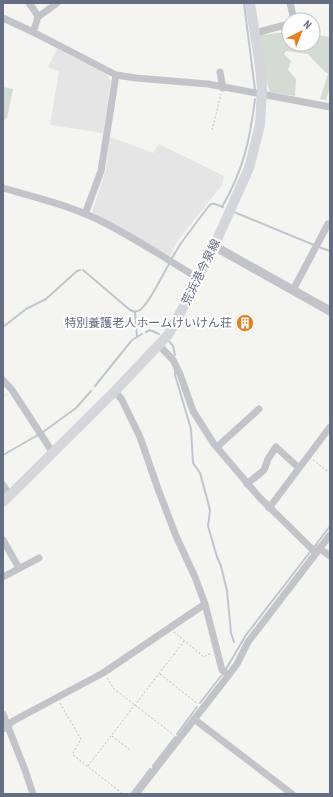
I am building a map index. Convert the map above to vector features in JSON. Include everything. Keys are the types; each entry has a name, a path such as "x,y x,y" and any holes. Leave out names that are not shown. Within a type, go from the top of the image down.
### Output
{"main road":[{"name":"荒浜港今泉線","path":"6,499 115,391 159,345 173,327 214,246 249,168 260,125 262,95 260,66 250,3"}],"street":[{"path":"29,3 38,17"},
{"path":"33,32 38,17 57,3"},
{"path":"3,18 116,75 208,84 223,88 330,106"},
{"path":"255,33 281,26"},
{"path":"220,72 223,88"},
{"path":"85,214 101,171 116,75"},
{"path":"3,188 61,205 85,214 129,236 198,278"},
{"path":"293,290 328,224"},
{"path":"214,246 330,311"},
{"path":"159,345 173,360 180,374 193,411 217,447 269,508 318,551 330,556"},
{"path":"3,380 12,390 53,453"},
{"path":"115,391 122,400 140,437 160,496 195,577 222,670 228,676"},
{"path":"217,447 259,409"},
{"path":"269,508 330,427"},
{"path":"247,484 264,470 268,459 276,447 300,468"},
{"path":"3,485 6,499"},
{"path":"136,794 237,664 248,642 330,535"},
{"path":"3,540 19,568"},
{"path":"3,577 39,558"},
{"path":"5,727 13,721 103,673 204,604"},
{"path":"3,714 5,727 25,770 33,794"},
{"path":"194,719 292,794"}],"path":[{"path":"212,130 223,88"},
{"path":"308,456 330,473"},
{"path":"169,628 204,657 216,650"},
{"path":"88,766 184,641"},
{"path":"103,673 114,689 134,706 179,738"},
{"path":"159,674 203,708"},
{"path":"56,698 81,739 73,755 123,794"},
{"path":"111,736 130,750"}],"shaded area":[{"path":"281,33 281,52 285,52 284,54 291,61 288,70 296,79 295,96 270,92 266,81 260,35"},
{"path":"321,35 330,37 330,87 326,100 320,99 328,74 308,54 293,52 321,52"},
{"path":"57,49 106,74 111,81 103,133 50,125 59,72 48,67"},
{"path":"3,87 13,89 7,118 3,121"},
{"path":"110,137 153,153 159,144 224,176 222,185 178,240 170,256 92,212 106,169"}],"waterway":[{"path":"244,3 255,90"},
{"path":"222,207 235,181 248,142 255,99"},
{"path":"172,258 181,243 208,207 211,204 223,207"},
{"path":"234,212 314,245"},
{"path":"319,247 330,251"},
{"path":"83,270 130,310 135,312 144,307 169,264"},
{"path":"3,327 26,309 46,299 80,270"},
{"path":"135,312 137,337"},
{"path":"146,332 150,330 159,334"},
{"path":"95,386 132,340 142,334"},
{"path":"169,341 173,346 175,355"},
{"path":"175,370 175,375 191,429 193,463 200,473 210,511 208,526 221,566 227,591 231,633 234,642"},
{"path":"43,432 76,408 91,391"},
{"path":"3,455 38,435"},
{"path":"314,547 330,526"},
{"path":"226,669 246,635 310,552"},
{"path":"200,703 221,676"},
{"path":"177,734 197,707"},
{"path":"153,766 175,737"},
{"path":"131,794 150,769"}],"place":[{"name":"特別養護老人ホームけいけん荘","path":"245,323"}]}
